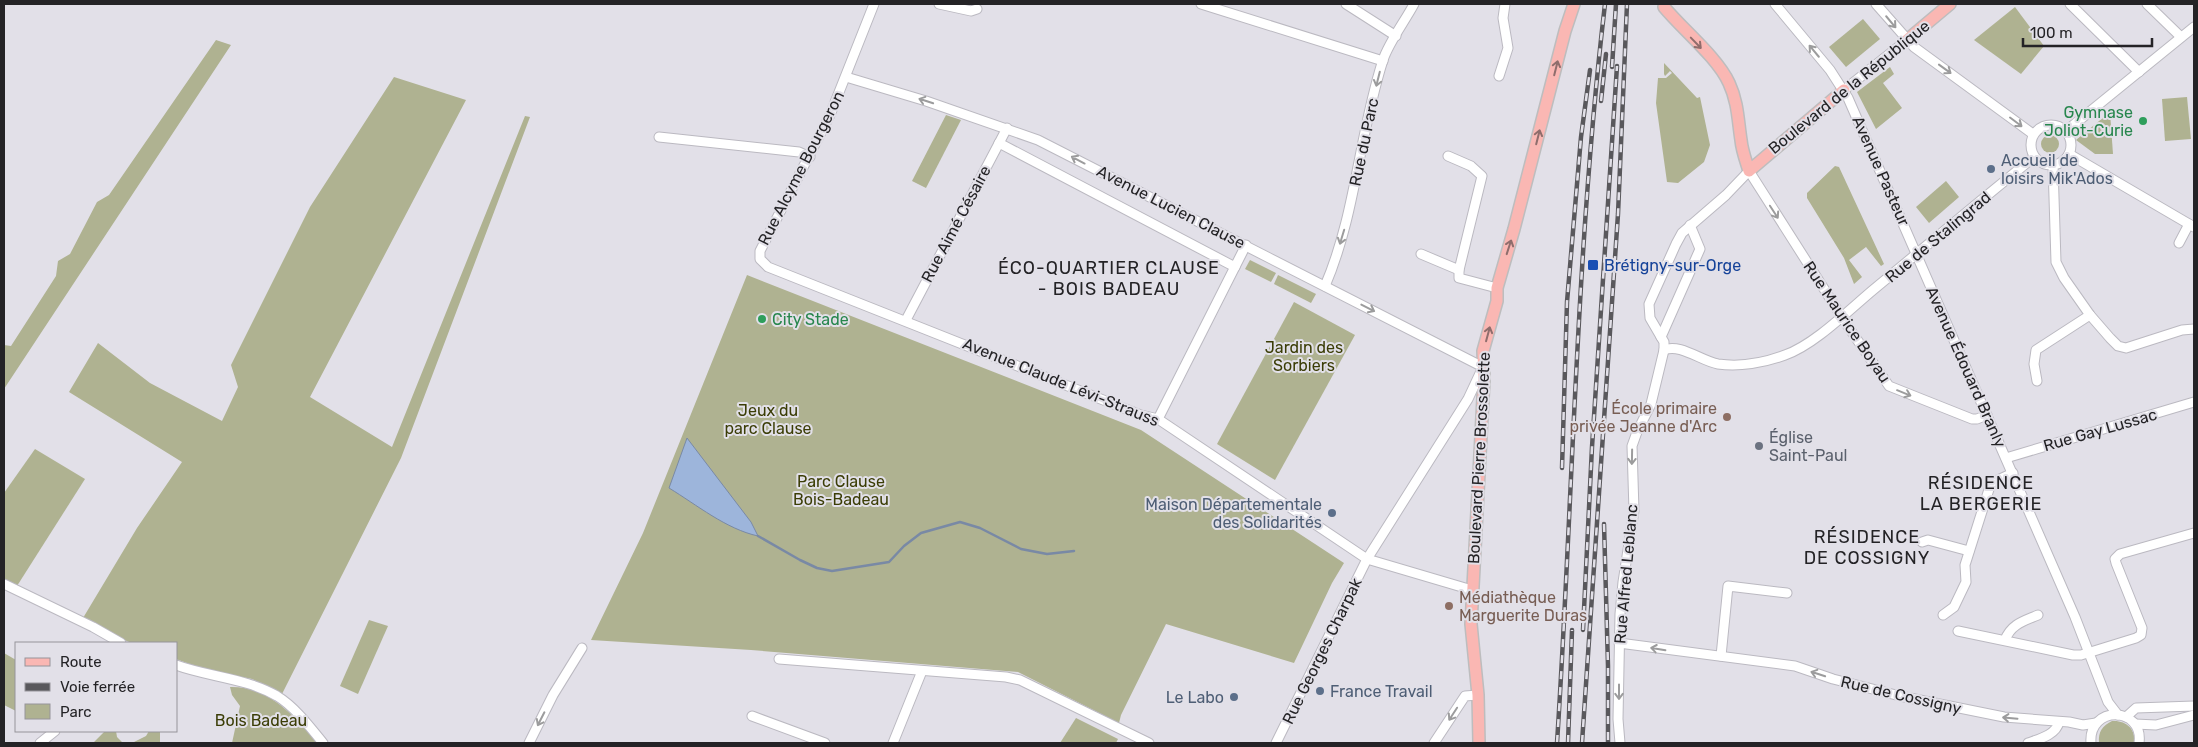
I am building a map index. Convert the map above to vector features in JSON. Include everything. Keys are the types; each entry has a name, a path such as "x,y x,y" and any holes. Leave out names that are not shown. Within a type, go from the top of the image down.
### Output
{"main road":[{"name":"Boulevard Pierre Brossolette","path":"1479,743 1478,695 1471,624 1484,366 1483,351 1497,301 1497,288 1565,31 1574,4"},
{"name":"Boulevard de la République","path":"1907,40 1950,4"},
{"path":"1665,5 1678,24 1718,65 1728,81 1737,109 1740,140 1749,170"},
{"name":"Boulevard de la République","path":"1749,170 1844,90"}],"street":[{"name":"Rue Alcyme Bourgeron","path":"760,259 760,251 763,244 810,157 846,77 874,4"},
{"path":"939,4 971,11 977,10"},
{"path":"1201,4 1383,61"},
{"path":"1346,4 1396,36"},
{"name":"Rue du Parc","path":"1324,286 1341,240 1350,208 1366,126 1383,61 1414,4"},
{"path":"1499,76 1508,48 1503,18 1505,4"},
{"name":"Avenue Pasteur","path":"1774,4 1830,70 1844,90 1917,254"},
{"path":"1876,4 1907,40 2033,134"},
{"path":"2070,4 2139,72"},
{"path":"2147,4 2181,37"},
{"path":"2066,131 2194,26"},
{"name":"Boulevard de la République","path":"1844,90 1907,40"},
{"name":"Avenue Lucien Clause","path":"846,77 1007,128 1071,156 1484,366"},
{"path":"2048,124 2059,126 2066,131 2070,140 2069,154 2064,161 2053,165 2040,162 2034,157 2031,149 2033,134 2038,129 2048,124"},
{"name":"Rue Aimé Césaire","path":"906,320 1007,128"},
{"path":"658,137 799,152 810,157"},
{"path":"999,144 1235,267"},
{"path":"2069,154 2192,226 2179,243"},
{"path":"1448,156 1471,166 1482,176 1458,275 1461,279 1497,288"},
{"name":"Rue de Stalingrad","path":"1664,350 1674,348 1718,364 1755,362 1776,358 1795,350 1842,316 2034,157"},
{"path":"2053,165 2056,262 2064,278 2090,315 2110,338 2122,348 2134,346 2182,330 2194,329"},
{"path":"1664,350 1664,342 1650,318 1649,304 1676,244 1690,225 1726,194 1749,170"},
{"name":"Rue Maurice Boyau","path":"1749,170 1889,386 1972,419 1987,415"},
{"path":"1661,337 1700,249 1690,225"},
{"path":"1158,419 1246,245"},
{"path":"1421,254 1458,270"},
{"name":"Avenue Édouard Branly","path":"1917,254 2090,653 2108,702 2122,716 2135,724"},
{"name":"Avenue Claude Lévi-Strauss","path":"760,259 768,267 906,320 1141,415 1158,419 1368,559 1472,590"},
{"path":"2038,381 2034,364 2036,350 2090,315"},
{"name":"Rue Alfred Leblanc","path":"1620,743 1619,643 1623,582 1634,511 1632,446 1636,432 1653,396 1664,350"},
{"name":"Rue Georges Charpak","path":"1276,743 1368,559 1468,399 1484,366"},
{"name":"Rue Gay Lussac","path":"2006,458 2194,402"},
{"path":"1942,615 1954,607 1966,582 1965,565 1991,483 2013,474"},
{"path":"1958,631 2073,655 2090,653 2136,638 2142,631 2116,563 2117,556 2194,533"},
{"path":"1922,542 1928,540 1969,551"},
{"path":"4,584 93,627 118,642"},
{"path":"1721,656 1728,586 1787,592"},
{"path":"2005,640 2010,629 2015,625 2038,615"},
{"name":"Rue de Cossigny","path":"1619,643 1795,666 1833,679 1974,712 2083,725 2096,723"},
{"path":"529,743 554,694 582,648"},
{"path":"779,659 1006,677 1020,680 1149,743"},
{"path":"178,666 192,671 232,679 274,694 298,715 323,743"},
{"path":"893,743 922,671"},
{"path":"1434,743 1465,696 1478,695"},
{"path":"2105,716 2108,702"},
{"path":"2091,740 2096,723 2105,716 2122,716 2136,708 2194,706"},
{"path":"2156,725 2140,741 2135,724 2156,725 2194,715"},
{"path":"752,716 825,743"},
{"path":"2028,743 2052,733 2058,727 2059,722"},
{"path":"2083,725 2091,740"},
{"path":"40,743 54,732"}],"green space":[{"path":"2015,7 2044,46 2021,74 1974,40"},
{"path":"1863,19 1880,39 1846,67 1829,47"},
{"path":"216,40 231,45 4,389 4,345 11,346 56,276 58,261 70,254 97,202 109,195"},
{"path":"1664,63 1697,98 1700,97 1710,145 1704,162 1678,183 1667,182 1656,103 1658,78 1666,78 1672,73 1670,71 1665,76"},
{"path":"1890,67 1894,74 1883,83 1902,108 1876,129 1857,92"},
{"path":"394,77 466,100 310,397 392,447 525,116 530,117 401,458 282,694 252,679 205,670 178,660 178,642 129,642 80,623 137,528 182,462 69,392 98,343 150,383 222,421 238,387 231,365 310,207"},
{"path":"2187,97 2191,139 2165,141 2162,99"},
{"path":"2110,112 2113,154 2095,154 2076,140"},
{"path":"946,115 961,120 926,188 912,181"},
{"path":"2046,135 2054,135 2059,140 2057,151 2046,153 2041,148 2041,140"},
{"path":"1835,166 1839,167 1884,264 1881,266 1866,247 1849,260 1862,277 1854,284 1844,258 1807,198 1807,193"},
{"path":"1946,181 1959,197 1929,223 1916,207"},
{"path":"1250,260 1276,273 1271,282 1245,269"},
{"name":"Parc Clause Bois-Badeau","path":"747,275 1141,430 1344,563 1332,583 1294,663 1166,624 1121,715 1119,723 1018,672 751,650 591,640 643,533"},
{"path":"1278,275 1316,294 1311,303 1274,284"},
{"name":"Jardin des Sorbiers","path":"1294,302 1355,335 1275,480 1217,444"},
{"path":"35,449 85,479 17,586 4,580 4,493"},
{"path":"369,620 388,626 358,694 340,686"},
{"path":"4,653 15,659 15,710 4,705"},
{"name":"Bois Badeau","path":"230,687 244,688 257,692 280,704 318,743 232,743 240,706 232,695"},
{"path":"1076,718 1118,739 1116,743 1060,743"},
{"path":"2112,721 2122,722 2129,726 2132,730 2134,743 2099,743 2101,730"},
{"path":"104,732 116,732 117,737 123,743 93,743"},
{"path":"148,732 160,732 160,743 132,743 146,736"}],"water":[{"path":"687,438 751,522 758,536 746,533 723,522 669,488"}],"waterway":[{"path":"758,536 800,560 817,568 832,571 889,562 904,546 921,533 960,522 980,528 1021,549 1047,554 1074,551"}],"railway":[{"path":"1557,743 1581,281 1595,96 1605,4"},
{"path":"1612,67 1616,4"},
{"path":"1582,743 1618,214 1627,4"},
{"path":"1601,101 1606,54"},
{"path":"1583,630 1592,447 1617,66"},
{"path":"1562,468 1567,302 1581,137 1590,70"},
{"path":"1604,524 1608,743"},
{"path":"1568,743 1572,630"}],"place":[{"name":"Gymnase Joliot-Curie","path":"2143,121"},
{"name":"Accueil de loisirs Mik'Ados","path":"1991,169"},
{"name":"Brétigny-sur-Orge","path":"1593,265"},
{"name":"City Stade","path":"762,319"},
{"name":"École primaire privée Jeanne d'Arc","path":"1727,417"},
{"name":"Église Saint-Paul","path":"1759,446"},
{"name":"Maison Départementale des Solidarités","path":"1332,513"},
{"name":"Médiathèque Marguerite Duras","path":"1449,606"},
{"name":"France Travail","path":"1320,691"},
{"name":"Le Labo","path":"1234,697"}],"district":[{"name":"ÉCO-QUARTIER CLAUSE - BOIS BADEAU","path":"1109,278"},
{"name":"RÉSIDENCE LA BERGERIE","path":"1981,493"},
{"name":"RÉSIDENCE DE COSSIGNY","path":"1867,547"}],"park label":[{"name":"Jeux du parc Clause","path":"768,419"}]}
